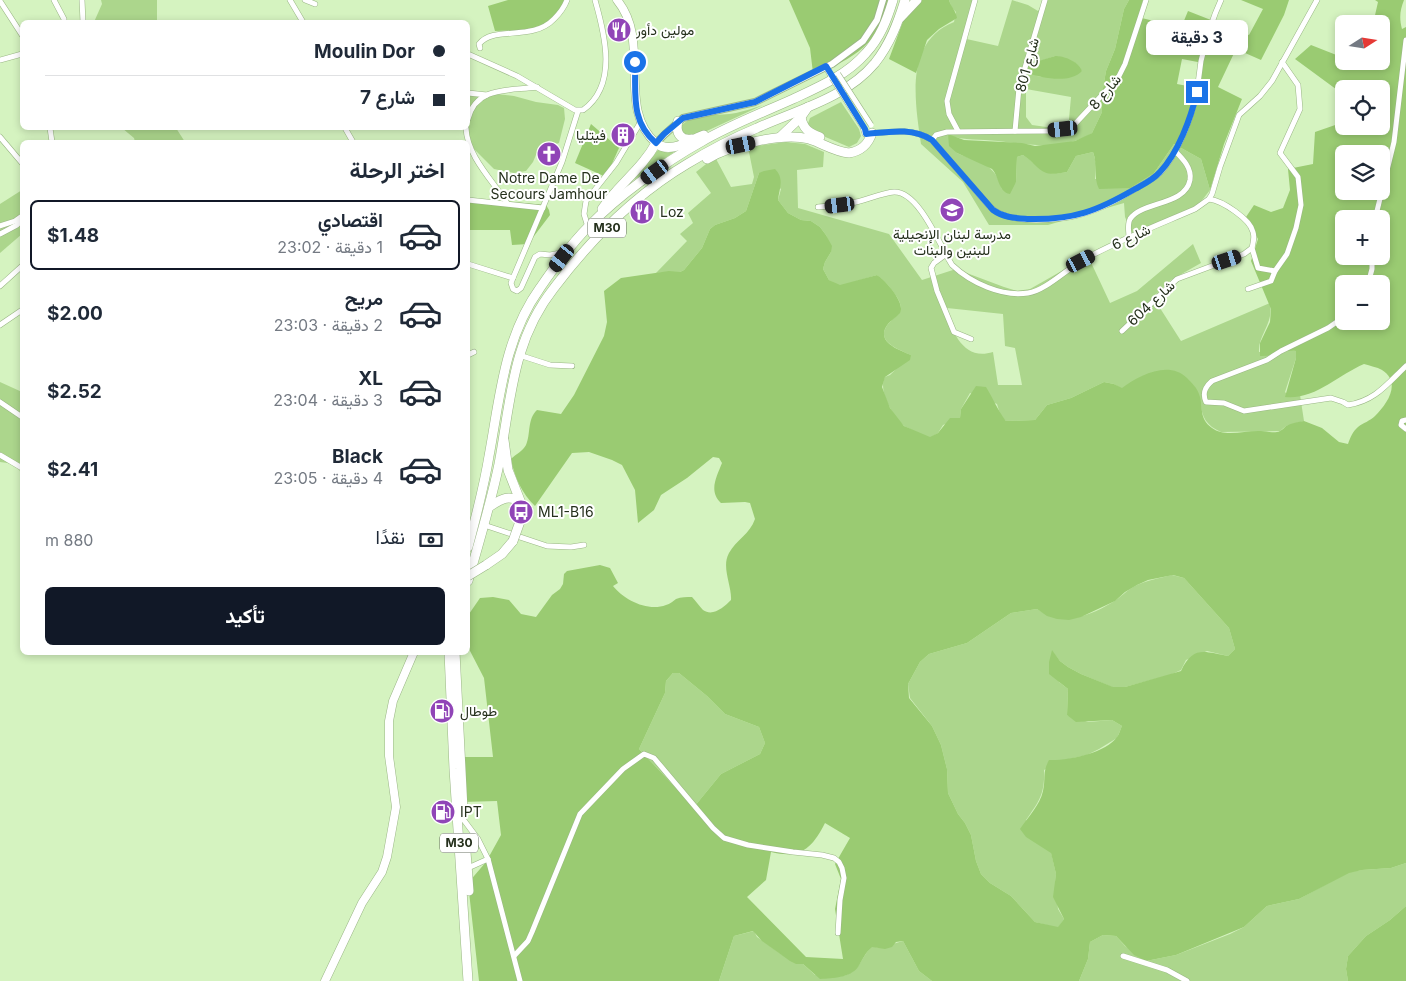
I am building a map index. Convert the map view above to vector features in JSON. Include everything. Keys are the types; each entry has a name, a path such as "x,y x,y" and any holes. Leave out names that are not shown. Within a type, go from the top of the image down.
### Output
{"highway":[{"name":"M30","path":"470,539 489,456 501,384 509,350 519,324 530,304 568,251 595,220 664,165 701,142 821,86 851,68 866,53 878,36 888,16 893,0"},
{"name":"M30","path":"470,573 499,464 519,355 532,321 554,287 604,230 635,201 666,177 721,144 836,95 867,72 887,45 899,20 905,0"},
{"path":"899,20 917,0"},
{"path":"780,137 801,117 808,106"},
{"path":"801,117 803,125 809,132 844,148 852,148 859,145 868,130"},
{"path":"678,121 677,129 680,136 684,140 695,139"},
{"path":"595,220 612,197 638,170 656,143 662,148 669,148 735,125"},
{"path":"666,177 682,173 728,148 780,137 808,139 849,153 863,148 869,141 868,130"},
{"path":"470,575 502,554 513,541 522,516 521,504 510,477 503,435"},
{"path":"489,507 508,497 516,499 521,504"},
{"name":"M30","path":"450,655 468,868 474,981"},
{"name":"M30","path":"450,655 454,769 468,981"}],"main road":[{"path":"617,0 626,16 632,36 637,115 647,135 656,143"},
{"path":"325,981 362,903 382,872 387,857 396,807 389,756 389,721 393,701 413,655"}],"street":[{"path":"54,0 64,19"},
{"path":"82,0 83,20"},
{"path":"290,0 302,20"},
{"path":"305,0 316,4"},
{"path":"480,48 479,44 484,38 535,31 547,26 560,12 567,0"},
{"path":"470,55 537,87 568,107 578,111 587,107 598,93 604,81 606,62 595,0"},
{"path":"656,143 678,121 689,116 755,102 829,65 863,42 876,20 883,0"},
{"path":"958,131 949,114 947,101 975,0"},
{"name":"شارع 801","path":"1015,131 1019,88 1045,0"},
{"name":"شارع 8","path":"932,140 936,135 958,131 1063,129 1074,125 1080,121 1122,71 1146,0"},
{"path":"868,130 911,132 924,135 932,140 993,210 1004,216 1050,219 1073,217 1107,205 1155,177 1167,164 1175,151 1194,104 1205,46 1221,0"},
{"path":"1275,271 1258,268 1252,248 1254,234 1249,224 1231,208 1214,199 1209,199 1239,115 1265,92 1317,0"},
{"path":"0,1 20,32"},
{"path":"1377,210 1394,142 1406,40"},
{"path":"0,60 20,55"},
{"path":"1248,288 1272,281 1275,271 1287,254 1296,228 1301,205 1298,177 1280,153 1300,109 1298,85 1282,62"},
{"path":"829,65 838,74 868,130"},
{"path":"829,65 832,78 868,130"},
{"path":"470,113 472,106 487,95 502,91 537,87"},
{"path":"470,93 487,95"},
{"path":"568,251 550,255 540,254 534,258 523,284 518,290 513,289 511,283 562,162 578,111"},
{"path":"588,227 584,214 586,201 616,163 640,123"},
{"path":"0,138 20,161"},
{"path":"470,143 475,154 507,203"},
{"path":"1130,238 1128,224 1133,216 1175,198 1188,186 1190,175 1188,167 1175,151"},
{"name":"شارع 6","path":"818,207 855,202 895,192 905,194 912,199 924,214 952,265 971,279 1002,292 1025,294 1033,292 1081,261 1195,209 1209,199"},
{"path":"470,200 543,208"},
{"path":"0,226 20,217"},
{"path":"0,234 20,222"},
{"name":"شارع 604","path":"1122,331 1177,279 1244,254 1252,248"},
{"path":"550,255 552,272"},
{"path":"945,255 934,263 931,268 937,292 954,332 971,339"},
{"path":"470,265 513,278"},
{"path":"0,286 20,268"},
{"path":"0,325 20,311"},
{"path":"1335,323 1267,360 1212,381 1204,392 1206,402 1224,403 1243,411 1331,398 1348,405 1358,404 1386,388 1406,366"},
{"path":"470,354 474,352"},
{"path":"519,355 550,365 572,366"},
{"path":"1400,373 1406,374"},
{"path":"0,402 20,415"},
{"path":"1406,420 1402,421 1401,425 1406,429"},
{"path":"0,455 20,467"},
{"path":"484,525 547,546 571,547 584,544"},
{"path":"514,956 528,941 580,814 623,769 644,754 654,758 713,828 724,838 748,845 822,855 834,858 839,862 844,878 840,900 838,933"},
{"path":"463,819 482,846 488,859 520,981"},
{"path":"468,868 488,859"},
{"path":"1123,956 1168,970 1187,981"}],"green space":[{"path":"101,0 157,0 157,20 95,20 102,4"},
{"path":"508,0 564,0 559,10 545,24 526,29 495,31 488,6"},
{"path":"789,0 894,0 881,27 873,38 853,56 841,63 813,73 810,48"},
{"path":"911,0 949,0 957,18 939,29 927,40 916,73 889,59"},
{"path":"949,0 973,0 962,38 998,46 1012,0 1028,5 1038,11 1045,0 1129,0 1124,9 1115,49 1106,71 1101,100 1102,112 1092,133 1070,142 1046,145 967,139 948,135 957,153 980,162 991,169 999,180 1002,189 1016,182 1017,157 1023,155 1042,170 1059,173 1067,172 1076,156 1093,152 1096,163 1095,179 1154,173 1174,144 1201,159 1210,190 1200,203 1191,208 1132,233 1125,217 1124,203 1048,225 989,225 963,182 921,144 917,110 916,74 920,58 927,43 938,31 954,22 956,12","holes":["1055,56 1074,62 1082,71 1043,77 1037,76 1034,62","1026,89 1071,97 1068,130 1032,125 1026,117"]},
{"path":"1129,0 1143,0 1138,17 1181,28 1188,11 1249,35 1263,9 1241,0 1289,0 1284,15 1261,60 1236,49 1218,87 1242,99 1224,144 1210,190 1201,159 1174,144 1154,173 1130,188 1099,189 1096,180 1093,152 1076,156 1067,172 1058,174 1042,171 1023,155 1017,157 1016,182 1010,194 1003,190 992,169 957,153 949,146 948,134 964,140 1022,143 1035,146 1075,141 1092,133 1102,112 1101,100 1106,71 1115,49 1124,9","holes":["1182,59 1203,63 1198,88 1177,84"]},
{"path":"1375,0 1404,0 1400,21 1402,29 1406,27 1406,863 1391,868 1349,873 1299,899 1267,906 1244,927 1176,955 1146,961 1134,955 1116,936 1103,935 1090,942 1088,959 1079,981 932,981 919,971 903,941 896,942 892,947 885,949 872,947 855,971 851,973 841,977 820,979 803,964 796,964 790,961 762,941 753,931 734,936 719,981 479,981 468,883 486,862 501,835 497,801 462,802 461,757 493,757 484,678 470,651 470,613 480,598 493,597 509,600 521,614 536,617 552,595 560,589 563,584 564,574 567,571 600,565 610,568 618,583 613,586 623,596 644,606 659,607 667,605 678,598 692,597 703,610 714,612 731,600 726,570 727,558 732,548 750,529 755,519 750,503 721,503 717,498 714,488 722,463 719,458 713,457 687,478 661,495 654,510 638,523 635,490 622,465 589,452 572,453 535,506 522,490 516,478 511,459 526,445 530,422 537,410 561,414 574,395 604,336 607,322 604,291 621,278 684,270 702,248 710,229 746,211 759,173 775,169 781,180 778,200 788,213 801,220 811,221 820,227 832,246 823,269 829,280 840,285 877,275 897,298 901,309 900,313 887,325 884,333 887,342 911,355 910,360 885,377 882,387 890,408 904,426 930,437 938,433 950,418 960,418 961,409 976,386 986,387 1006,421 1035,420 1047,405 1071,398 1104,382 1122,388 1145,374 1154,371 1172,370 1187,378 1196,388 1203,416 1208,424 1217,431 1223,433 1275,432 1281,431 1288,425 1304,421 1322,428 1339,442 1348,444 1356,429 1373,418 1384,406 1392,387 1391,381 1382,370 1364,364 1316,391 1296,397 1285,397 1296,358 1296,351 1260,356 1260,343 1270,322 1271,309 1251,261 1258,239 1246,217 1254,205 1271,212 1283,208 1290,190 1288,169 1313,164 1315,132 1335,125 1335,135 1390,135 1390,80 1335,80 1335,88 1295,59 1311,45 1335,54 1335,70 1390,70 1390,15 1375,15 1378,2","holes":["1173,575 1184,578 1229,628 1235,649 1228,656 1200,652 1190,657 1181,671 1125,687 1113,687 1081,674 1060,661 1052,650 1049,674 1068,689 1067,715 1076,722 1112,720 1122,726 1112,743 1095,752 1066,759 1049,760 1045,772 1044,786 1037,806 1020,829 1026,837 1051,853 1056,874 1053,897 1064,919 1058,927 1035,922 1011,896 990,883 981,874 976,861 971,835 948,793 947,769 941,745 932,726 909,698 908,684 920,662 929,654 967,643 1011,613 1037,609 1047,616 1069,620 1081,617 1115,601 1125,592 1148,580","673,673 679,673 725,714 759,727 765,743 760,754 721,774 694,807 639,749 665,693 666,681","825,823 850,838 835,864 841,879 835,909 843,959 806,957 747,897 766,880 771,852 790,854 804,850 815,839"]},
{"path":"1055,56 1071,60 1082,71 1070,78 1063,79 1040,77 1027,73 1029,64"},
{"path":"470,91 514,96 558,105 564,108 565,119 559,143 538,150 533,162 526,171 514,173 494,169 474,149 469,139"},
{"path":"841,102 859,129 861,136 857,143 849,147 809,130 807,126 810,118"},
{"path":"763,105 698,135 682,135 681,126 692,119 736,113"},
{"path":"591,124 619,148 606,177 575,163"},
{"path":"124,130 177,130 184,140 134,140"},
{"path":"786,142 805,144 824,152 823,167 797,170 798,208 889,234 922,280 956,269 1017,291 1030,289 1088,256 1110,303 1137,291 1193,244 1201,263 1171,280 1153,297 1181,341 1270,303 1270,317 1259,346 1259,352 1281,353 1291,350 1296,351 1296,358 1285,392 1290,397 1300,395 1304,421 1286,426 1280,431 1221,432 1212,427 1204,417 1201,402 1130,383 1122,389 1114,384 1104,382 1071,398 1047,405 1035,420 1006,421 1000,414 997,404 970,393 961,409 960,419 943,425 938,433 930,438 913,431 903,425 893,413 883,390 885,377 890,375 911,355 893,346 885,338 886,328 901,309 899,300 877,275 840,286 829,280 823,269 831,252 831,246 826,235 820,227 811,221 801,220 788,213 778,200 781,189 759,173 746,211 710,229 702,248 684,270 680,272 656,273 687,241 680,234 693,223 688,213 711,193 696,172 715,157 731,187 752,184 754,177 748,147","holes":["947,308 1003,314 1005,346 1015,348 1022,385 998,385 993,352 983,354 967,349 956,336 943,312"]},
{"path":"658,150 668,153 677,150 634,180"},
{"path":"20,191 20,236 0,253 0,204"},
{"path":"470,198 546,205 549,210 550,215 528,244 512,245 510,230 470,230"},
{"path":"0,382 20,391 20,471 15,464 0,462"},
{"path":"1172,575 1184,578 1229,628 1235,649 1228,656 1207,651 1186,660 1181,670 1170,675 1125,687 1112,687 1081,674 1060,661 1052,651 1059,682 1068,689 1067,715 1088,722 1112,720 1122,726 1117,738 1099,749 1087,755 1060,761 1044,770 1040,797 1026,820 1042,846 1051,852 1056,874 1055,884 1058,909 1064,919 1058,928 1035,922 1011,896 990,883 981,874 976,861 971,835 948,793 947,769 941,745 932,726 910,698 908,684 920,662 929,654 967,643 1011,613 1037,609 1056,617 1075,618 1094,612 1113,602 1135,586"},
{"path":"674,672 679,673 707,696 725,714 759,727 765,743 760,754 721,774 694,807 639,749 665,693 666,681"},
{"path":"1406,863 1406,906 1390,920 1366,936 1348,956 1346,969 1348,981 1079,981 1088,959 1090,942 1103,935 1116,936 1125,946 1146,961 1176,955 1244,927 1267,906 1299,899 1349,872 1391,868"},
{"path":"1406,906 1406,981 1348,981 1346,969 1348,956 1366,936 1390,920"},
{"path":"754,931 757,937 786,957 803,964 815,975 830,977 849,974 858,966 872,946 879,948 903,941 919,971 932,981 719,981 734,936"}],"place":[{"name":"مولين دأور","path":"619,30"},
{"name":"فيتليا","path":"623,135"},
{"name":"Notre Dame De Secours Jamhour","path":"549,154"},
{"name":"مدرسة لبنان الإنجيلية للبنين والبنات","path":"952,210"},
{"name":"Loz","path":"642,212"},
{"name":"ML1-B16","path":"521,512"},
{"name":"طوطال","path":"442,711"},
{"name":"IPT","path":"443,812"}],"route":[{"path":"635,62 637,115 647,135 656,143 683,118 755,102 826,66 865,129 866,134 903,131 917,132 924,135 932,140 993,210 1004,216 1020,218 1058,218 1083,214 1107,205 1155,177 1167,164 1175,151 1191,115 1197,92"}]}
